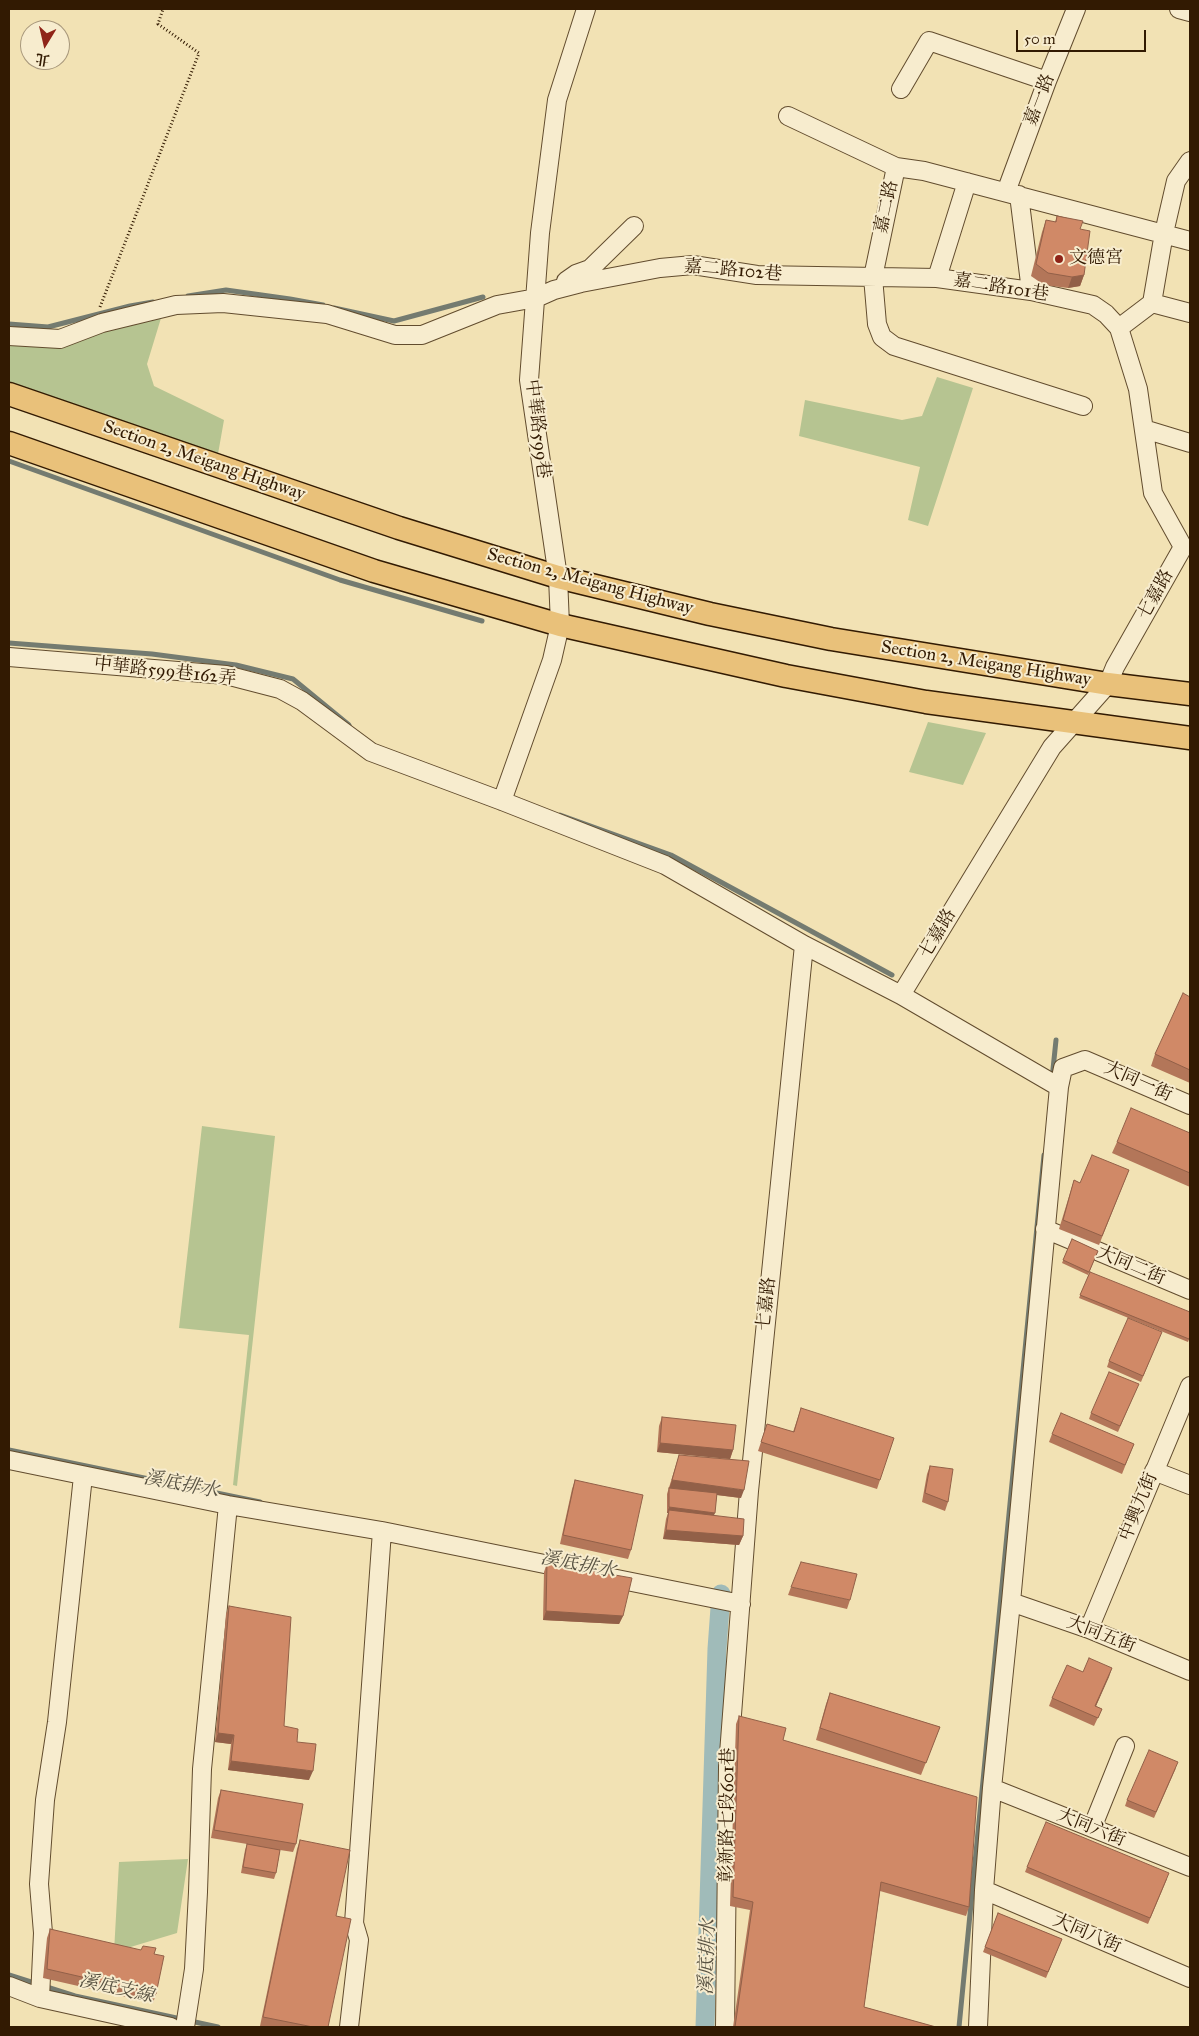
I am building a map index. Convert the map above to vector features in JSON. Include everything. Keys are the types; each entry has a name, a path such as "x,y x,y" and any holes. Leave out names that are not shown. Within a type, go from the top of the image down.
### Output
{"main road":[{"name":"Section 2, Meigang Highway","path":"9,394 399,528 558,577 710,614 830,639 1108,684 1190,694"},
{"path":"9,443 374,570 560,625 804,679 926,702 1073,724 1190,738"}],"street":[{"name":"中華路599巷","path":"505,793 552,660 560,625 558,577 529,380 540,233 557,100 586,9"},
{"name":"嘉一路","path":"1012,194 1047,81 1076,9"},
{"path":"1179,9 1190,12"},
{"path":"901,89 930,41 1047,81"},
{"path":"788,116 896,167"},
{"path":"1119,328 1152,303 1164,233 1176,182 1190,161"},
{"name":"嘉二路","path":"1082,406 894,346 882,337 877,324 873,277 896,167 924,171 1190,241"},
{"path":"937,278 967,182"},
{"path":"1012,194 1031,291"},
{"path":"554,290 576,274 590,268 634,226"},
{"name":"嘉二路102巷","path":"9,336 60,339 102,323 176,305 223,303 327,314 395,335 422,335 497,305 536,298 554,290 660,268 693,265 757,275 873,277"},
{"name":"嘉二路101巷","path":"873,277 937,278 1031,291 1093,306 1106,314 1119,328"},
{"path":"1152,303 1190,313"},
{"name":"七嘉路","path":"901,995 1052,747 1108,684 1115,667 1187,549 1153,492 1138,389 1119,328"},
{"path":"1144,430 1190,442"},
{"name":"中華路599巷162弄","path":"9,657 226,675 280,689 302,701 371,752 505,793 664,866 804,945 901,995 1059,1087"},
{"name":"七嘉路","path":"741,1604 753,1452 804,945"},
{"name":"大同一街","path":"1059,1087 1064,1068 1085,1060 1190,1105"},
{"path":"978,2027 984,1890 992,1788 1012,1602 1059,1087"},
{"name":"大同二街","path":"1045,1229 1190,1290"},
{"name":"中興九街","path":"1090,1630 1190,1386"},
{"path":"9,1460 228,1506 382,1531 741,1604"},
{"path":"1154,1470 1190,1485"},
{"path":"40,1990 43,1933 39,1884 45,1800 57,1722 83,1476"},
{"path":"187,2022 194,1969 202,1769 228,1506"},
{"path":"349,2027 359,1940 354,1923 382,1531"},
{"name":"大同五街","path":"1012,1602 1090,1630 1190,1671"},
{"name":"彰新路七段601巷","path":"724,2027 728,1767 741,1604"},
{"path":"1092,1828 1125,1746"},
{"name":"大同六街","path":"992,1788 1190,1867"},
{"name":"大同八街","path":"984,1890 1190,1978"},
{"path":"9,1986 40,1990 171,2027"}],"path":[{"path":"100,306 199,53 158,24 162,9"}],"green space":[{"path":"165,305 147,364 154,386 224,420 218,454 9,386 9,336 36,338"},
{"path":"937,377 973,388 928,526 908,520 920,467 799,436 805,400 902,420 922,416"},
{"path":"928,722 986,733 963,785 909,772"},
{"path":"202,1126 275,1136 237,1486 233,1485 249,1335 179,1328"},
{"path":"188,1859 177,1933 114,1952 119,1862"}],"building":[{"name":"文德宮","path":"1057,216 1083,221 1080,229 1090,231 1084,275 1072,277 1048,273 1036,264 1046,220 1056,222"},
{"path":"1183,993 1190,997 1190,1070 1155,1054"},
{"path":"1131,1108 1190,1133 1190,1173 1117,1142"},
{"path":"1092,1155 1129,1170 1102,1236 1063,1220 1074,1180 1080,1183"},
{"path":"1072,1239 1098,1251 1089,1272 1063,1260"},
{"path":"1090,1272 1190,1312 1189,1339 1080,1295"},
{"path":"1128,1318 1162,1332 1143,1376 1109,1361"},
{"path":"1109,1372 1139,1384 1120,1426 1091,1413"},
{"path":"801,1408 894,1438 880,1480 761,1442 767,1424 794,1432"},
{"path":"1061,1413 1134,1444 1125,1465 1052,1434"},
{"path":"662,1417 736,1425 733,1450 660,1443"},
{"path":"679,1455 749,1461 744,1490 672,1480"},
{"path":"930,1466 953,1469 948,1502 925,1493"},
{"path":"575,1480 643,1495 631,1550 563,1535"},
{"path":"669,1488 717,1493 715,1513 669,1507"},
{"path":"669,1510 744,1519 743,1536 666,1530"},
{"path":"801,1562 857,1574 850,1600 791,1587"},
{"path":"547,1563 632,1578 623,1616 546,1611"},
{"path":"229,1606 291,1617 284,1726 298,1729 297,1742 316,1744 313,1771 231,1761 234,1735 218,1733"},
{"path":"1089,1658 1112,1668 1095,1706 1102,1709 1098,1718 1052,1698 1067,1665 1083,1672"},
{"path":"830,1693 940,1727 926,1763 820,1728"},
{"path":"739,1716 786,1728 783,1740 977,1797 969,1907 881,1882 864,2007 936,2027 735,2027 753,1902 733,1897"},
{"path":"1149,1750 1178,1762 1156,1812 1127,1800"},
{"path":"221,1790 303,1804 296,1844 214,1830"},
{"path":"1046,1822 1169,1873 1150,1918 1027,1867"},
{"path":"300,1840 350,1850 336,1916 351,1919 328,2027 313,2027 263,2017"},
{"path":"247,1844 280,1850 276,1873 243,1867"},
{"path":"998,1913 1062,1939 1048,1972 985,1947"},
{"path":"50,1929 141,1950 143,1946 156,1948 154,1954 164,1956 156,1994 47,1969"}],"waterway":[{"path":"188,296 226,290 323,305"},
{"path":"334,308 394,321 483,297"},
{"path":"9,324 48,327 153,302"},
{"path":"9,461 340,580 482,621"},
{"path":"9,643 152,654 236,665 293,679 349,725"},
{"path":"560,815 671,855 892,975"},
{"path":"1052,1079 1056,1040"},
{"path":"959,2027 1044,1155"},
{"name":"溪底排水","path":"9,1450 260,1502"},
{"name":"溪底排水","path":"573,1566 606,1573"},
{"name":"溪底排水","path":"705,2027 717,1649 721,1594"},
{"name":"溪底支線","path":"9,1975 75,1996 218,2027"}],"place":[{"name":"文德宮","path":"1059,259"}]}
